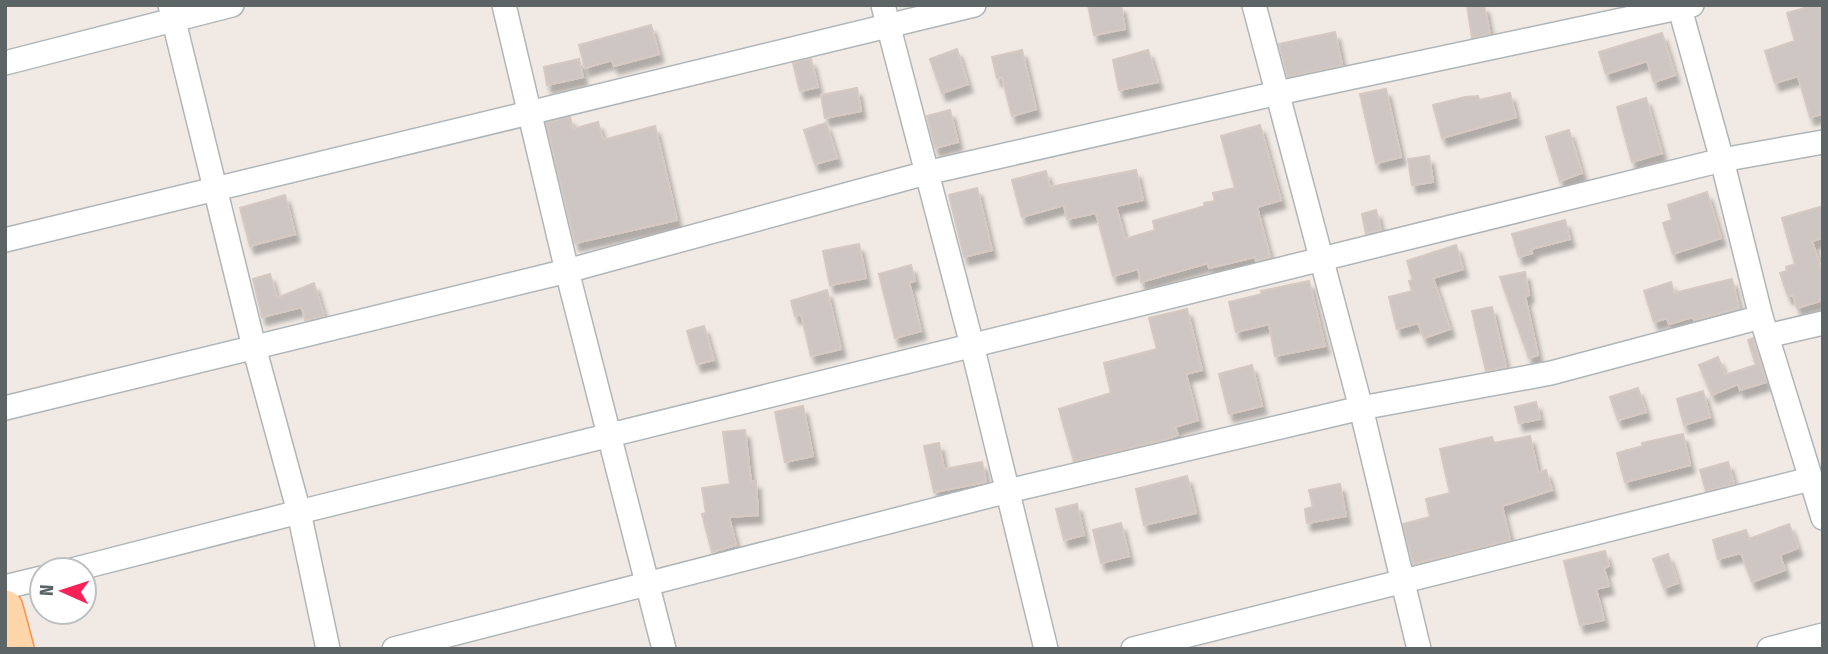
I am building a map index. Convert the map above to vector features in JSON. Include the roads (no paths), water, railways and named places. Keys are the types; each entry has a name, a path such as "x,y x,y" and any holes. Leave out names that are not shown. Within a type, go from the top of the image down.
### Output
{"main road":[{"path":"5,608 16,649"}],"street":[{"path":"5,63 172,13 232,5"},
{"path":"504,5 567,271 664,649"},
{"path":"5,240 530,113 886,16 974,5"},
{"path":"1254,5 1361,408 1419,649"},
{"path":"5,408 567,271 926,173 1278,93 1684,6 1764,327 1823,518"},
{"path":"172,13 254,347 299,512 328,649"},
{"path":"886,16 972,345 1046,649"},
{"path":"98,563 1722,160 1823,142"},
{"path":"394,649 1008,491 1361,408 1551,373 1764,327 1823,323"},
{"path":"1133,649 1810,479"},
{"path":"5,587 28,581"},
{"path":"1769,649 1823,635"}]}
